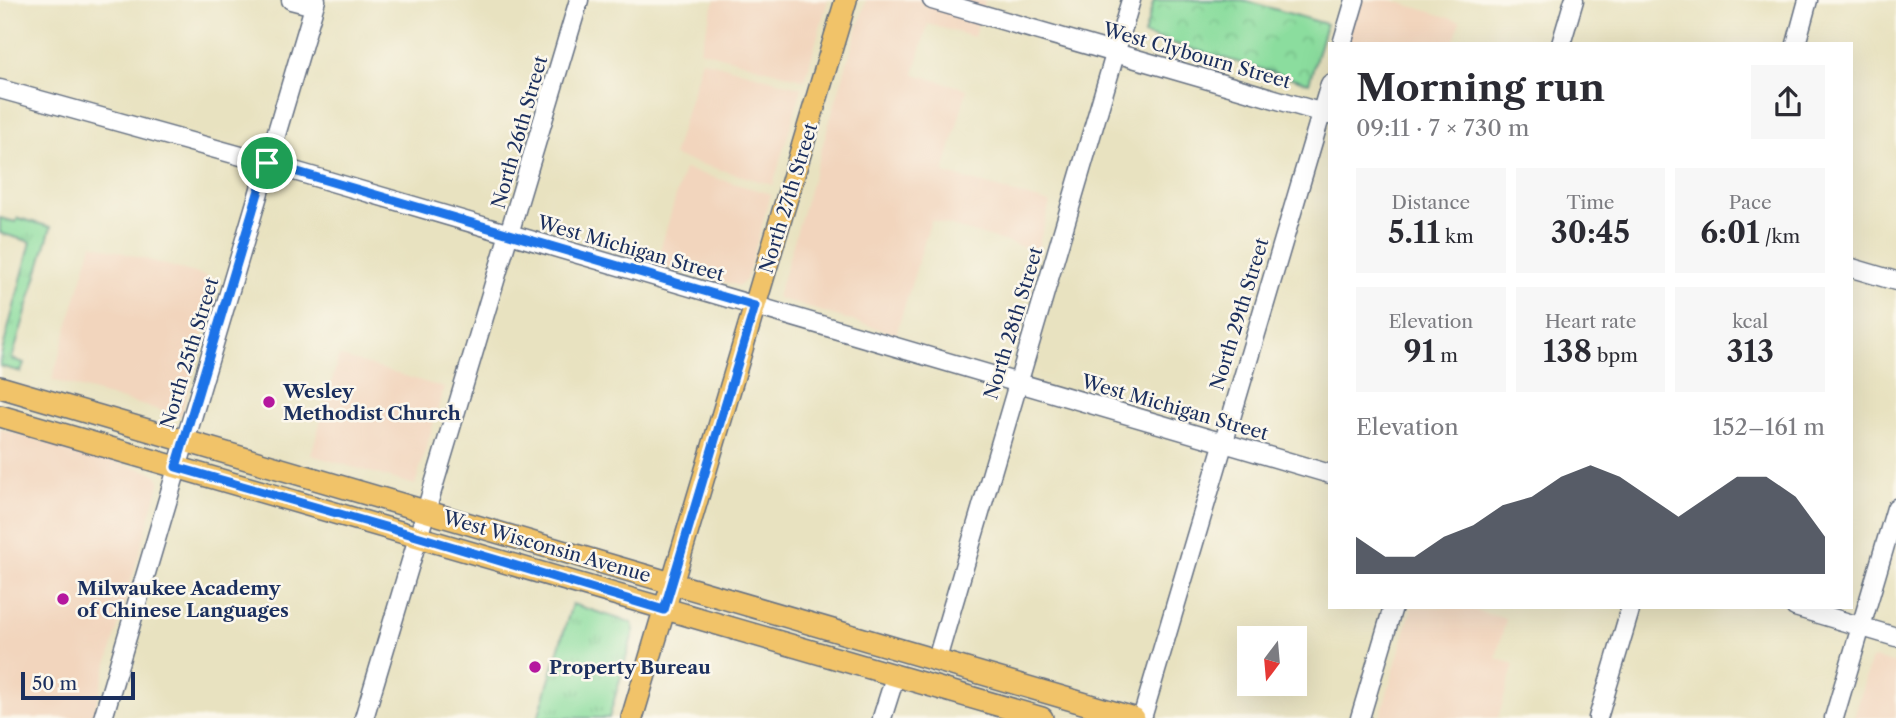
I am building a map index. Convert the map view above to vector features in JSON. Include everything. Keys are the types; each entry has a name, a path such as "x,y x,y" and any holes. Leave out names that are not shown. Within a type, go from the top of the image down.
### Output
{"main road":[{"name":"North 27th Street","path":"632,718 846,0"},
{"name":"West Wisconsin Avenue","path":"0,387 1134,718"},
{"name":"West Wisconsin Avenue","path":"0,416 1043,718"},
{"path":"868,669 889,662 918,667 937,659"}],"street":[{"path":"291,0 315,3"},
{"name":"North 26th Street","path":"364,718 579,0"},
{"name":"West Clybourn Street","path":"932,0 1326,114"},
{"name":"North 28th Street","path":"937,659 1131,0"},
{"path":"1343,42 1356,0"},
{"path":"1562,42 1574,0"},
{"path":"1797,42 1808,0"},
{"name":"North 25th Street","path":"103,718 315,3"},
{"name":"West Michigan Street","path":"0,89 267,163 1328,473"},
{"name":"North 29th Street","path":"1142,718 1222,442 1326,114"},
{"path":"1853,268 1896,281"},
{"path":"1834,718 1896,508"},
{"path":"1360,718 1391,609"},
{"path":"1598,718 1630,609"},
{"path":"1802,609 1896,637"},
{"path":"882,718 895,677"},
{"path":"1043,718 1052,694"}],"shaded area":[{"path":"715,0 828,0 805,80 700,50"},
{"path":"866,0 985,0 974,37 928,24 914,74 967,89 944,173 1050,203 1037,251 931,220 896,334 777,298"},
{"path":"1355,0 1391,0 1460,21 1454,42 1343,42"},
{"path":"702,60 802,88 773,185 673,156"},
{"path":"684,169 771,194 746,280 739,286 656,264"},
{"path":"92,244 219,280 181,416 52,380"},
{"path":"339,356 444,388 415,485 311,455"},
{"name":"Milwaukee Academy of Chinese Languages","path":"0,429 151,472 157,475 160,481 92,718 0,718"},
{"path":"1411,609 1469,609 1506,619 1496,658 1514,664 1498,718 1380,718"},
{"path":"1875,658 1896,664 1896,718 1854,718 1870,661"}],"green space":[{"path":"1154,0 1243,0 1326,24 1309,83 1144,35"},
{"path":"0,218 16,222 18,218 51,227 12,359 24,363 21,372 0,366 0,360 31,242 0,233"},
{"path":"572,604 632,623 634,630 609,718 538,718"}],"place":[{"name":"Wesley Methodist Church","path":"269,402"},
{"name":"Milwaukee Academy of Chinese Languages","path":"63,599"},
{"name":"Property Bureau","path":"535,667"}],"route":[{"path":"267,163 755,306 664,610 176,467 267,163"}]}
